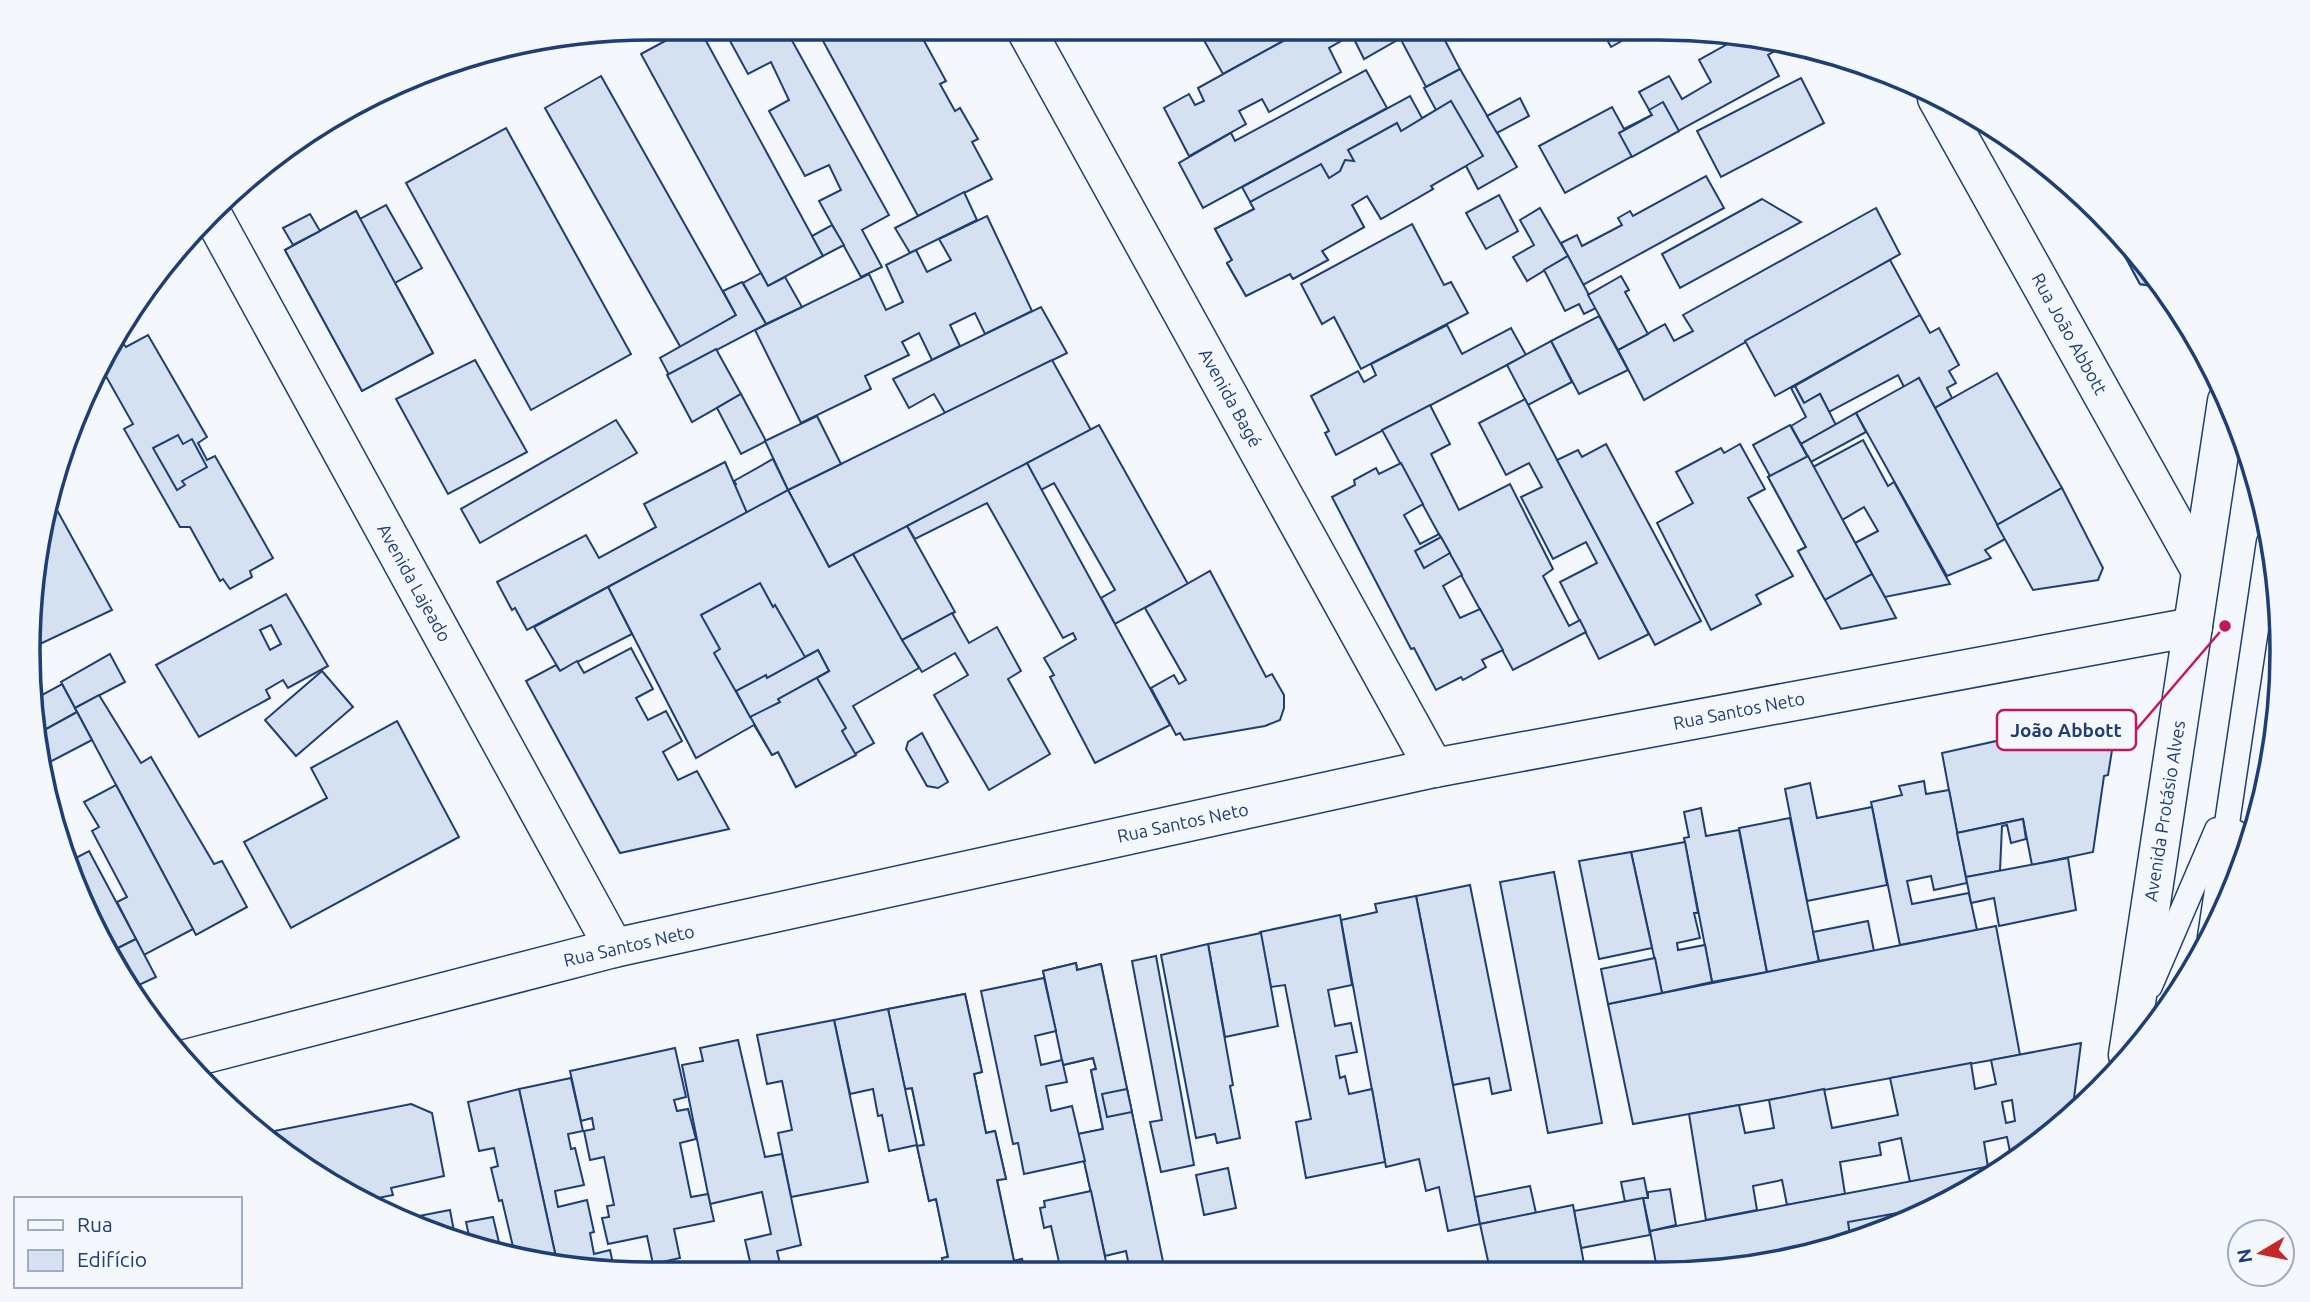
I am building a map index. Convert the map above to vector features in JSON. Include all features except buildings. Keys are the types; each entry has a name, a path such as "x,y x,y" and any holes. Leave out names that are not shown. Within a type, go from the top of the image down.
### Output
{"street":[{"name":"Avenida Bagé","path":"1031,40 1434,768"},
{"name":"Rua João Abbott","path":"1945,111 2201,570"},
{"name":"Avenida Lajeado","path":"216,222 614,948"},
{"name":"Avenida Protásio Alves","path":"2130,1040 2224,420"},
{"name":"Rua Santos Neto","path":"195,1057 614,948 1434,768 2193,627"}],"lane":[{"path":"2215,903 2265,570"},
{"path":"2231,797 2236,849"},
{"path":"2130,1039 2231,797"}],"place":[{"name":"João Abbott","path":"2225,626"}]}
